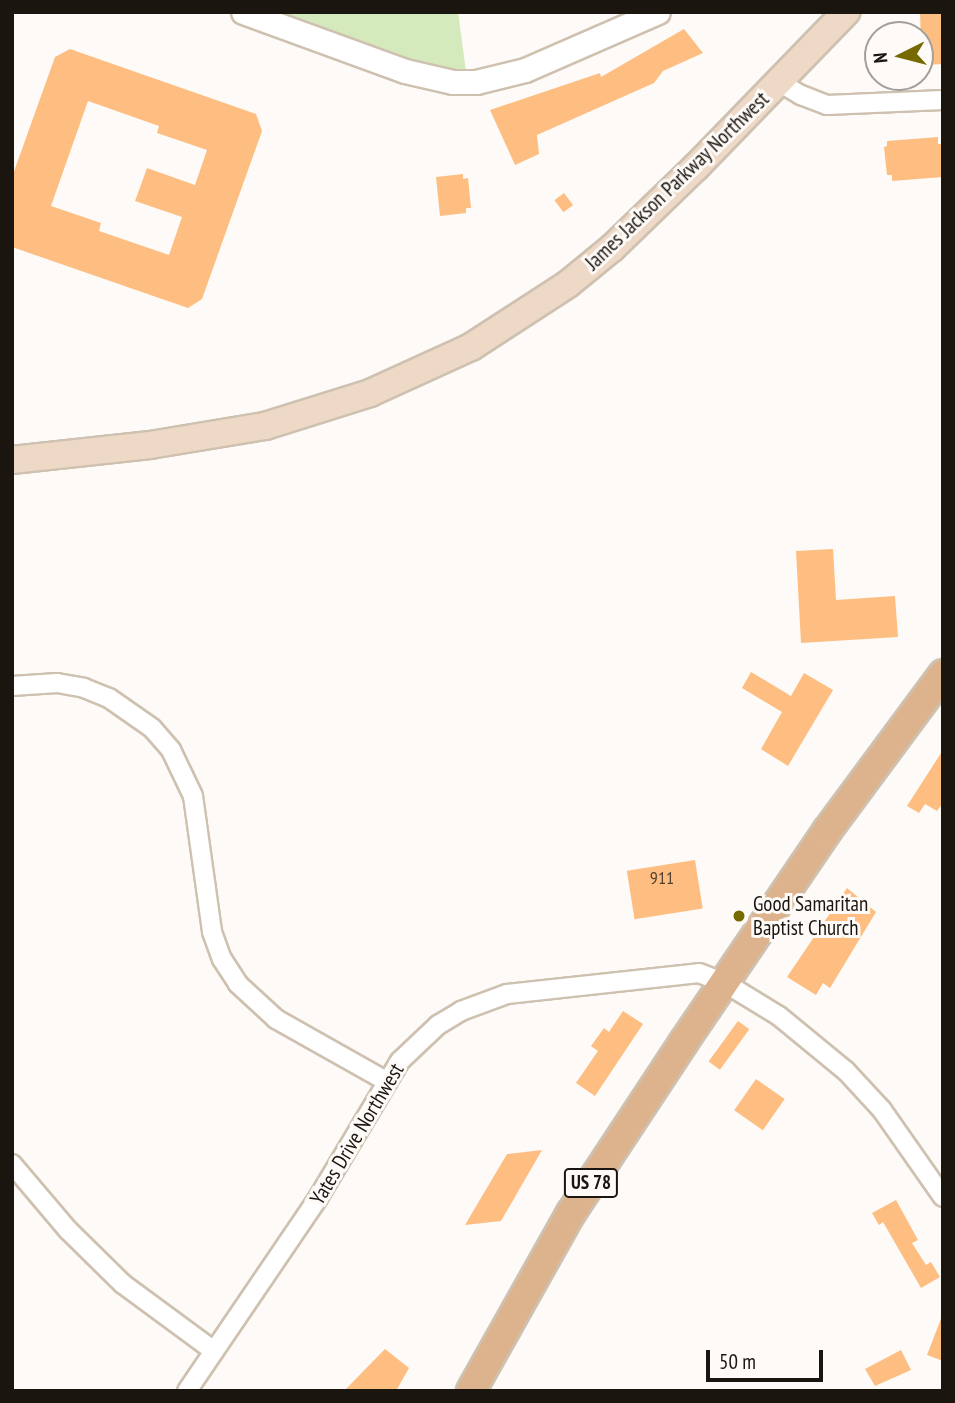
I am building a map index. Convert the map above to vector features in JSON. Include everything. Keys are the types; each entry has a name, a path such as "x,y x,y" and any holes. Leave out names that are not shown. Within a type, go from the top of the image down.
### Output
{"main road":[{"name":"James Jackson Parkway Northwest","path":"12,460 206,438 265,426 370,393 471,347 568,285 612,248 846,12"},
{"name":"US 78","path":"471,1391 571,1213 827,831 943,674"}],"street":[{"path":"243,12 405,71 453,82 476,82 524,70 658,12"},
{"path":"779,82 801,95 827,105 943,100"},
{"path":"12,685 57,683 84,688 131,710 152,728 171,750 193,796 212,932 222,959 238,984 276,1019 386,1081"},
{"name":"Yates Drive Northwest","path":"187,1391 318,1198 400,1060 438,1025 461,1011 507,994 699,973 724,983 779,1016 846,1071 882,1110 943,1197"},
{"path":"12,1164 68,1230 123,1284 214,1351"}],"green space":[{"path":"277,12 458,12 467,79 466,79"}],"building":[{"path":"920,12 943,12 943,64 934,65 934,21 920,21"},
{"path":"684,29 703,53 663,71 654,83 537,135 539,154 515,165 490,110 600,73 601,77"},
{"path":"70,49 256,114 262,131 202,299 188,308 12,247 12,177 55,57","holes":["88,101 159,126 157,133 207,150 195,185 147,168 135,201 182,217 169,255 99,231 101,223 51,206"]},
{"path":"938,137 938,144 942,144 943,177 892,181 892,175 887,175 884,147 887,146 887,141"},
{"path":"463,174 463,179 468,178 471,208 466,208 466,213 440,216 436,177"},
{"path":"564,193 573,205 563,212 554,200"},
{"path":"833,549 836,600 895,596 898,637 801,643 796,551"},
{"path":"751,672 791,696 804,673 833,690 788,766 761,749 782,712 742,688"},
{"path":"943,750 943,803 937,811 925,804 919,813 907,806"},
{"path":"695,860 703,908 635,919 627,871"},
{"path":"847,888 876,912 830,988 823,983 816,995 787,977"},
{"path":"623,1011 643,1024 595,1096 576,1083 598,1051 591,1046 604,1028 609,1032"},
{"path":"738,1021 749,1029 720,1070 709,1061"},
{"path":"756,1079 785,1099 763,1130 734,1110"},
{"path":"542,1150 501,1221 465,1225 507,1154"},
{"path":"896,1200 918,1240 912,1243 926,1265 931,1262 940,1277 921,1288 883,1222 879,1225 872,1213"},
{"path":"943,1316 943,1361 927,1355"},
{"path":"385,1349 409,1368 396,1391 344,1391"},
{"path":"901,1350 911,1370 875,1386 865,1369"}],"place":[{"name":"Good Samaritan Baptist Church","path":"739,916"}]}
